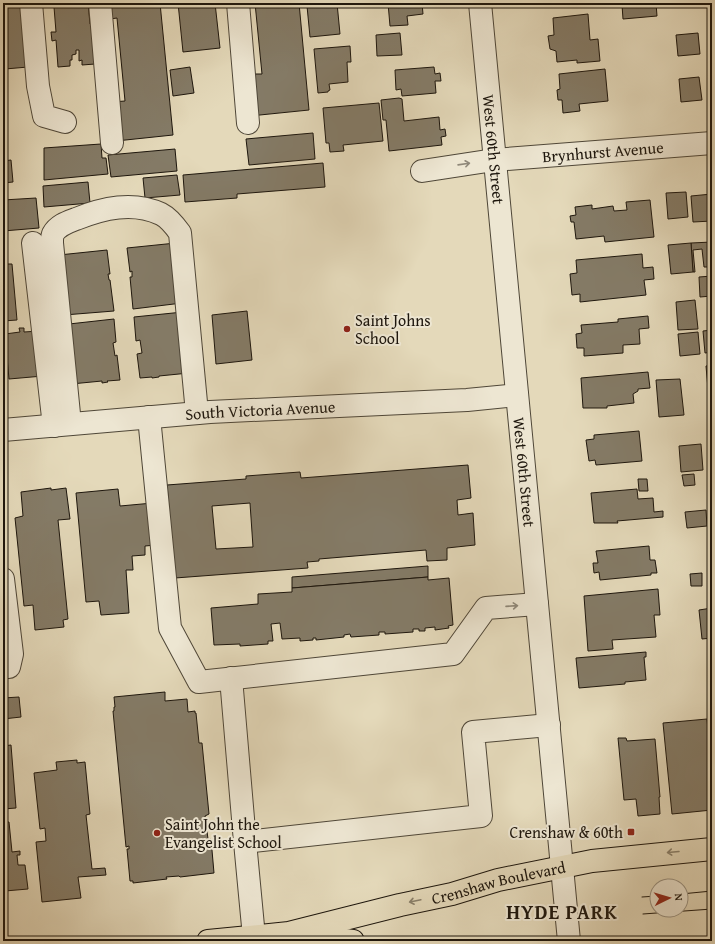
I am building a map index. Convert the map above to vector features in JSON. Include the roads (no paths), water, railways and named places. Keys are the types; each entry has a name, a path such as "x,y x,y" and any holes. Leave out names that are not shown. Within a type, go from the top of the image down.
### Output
{"main road":[{"name":"Crenshaw Boulevard","path":"208,941 289,934 400,905 452,894 498,880 562,867 613,858 712,849"},
{"name":"Crenshaw Boulevard","path":"289,934 353,941"}],"street":[{"path":"30,3 38,86 44,116 65,122"},
{"path":"100,3 112,143"},
{"path":"238,3 248,123"},
{"name":"West 60th Street","path":"480,3 569,941"},
{"name":"Brynhurst Avenue","path":"422,171 494,160 712,143"},
{"path":"62,425 52,243 53,234 62,224 93,212 110,208 139,208 161,214 172,223 180,233 204,412"},
{"path":"33,243 62,425"},
{"path":"202,308 204,412"},
{"name":"South Victoria Avenue","path":"3,430 204,412 467,400 517,395"},
{"path":"149,417 170,628 199,682 452,654 486,608 537,604"},
{"path":"3,579 12,654 8,667 3,667"},
{"path":"231,678 254,937"},
{"path":"245,842 481,816 473,732 548,725"}],"tram line":[{"path":"689,893 712,891"},
{"path":"642,897 649,897"},
{"path":"643,914 712,909"}],"place":[{"name":"Saint Johns School","path":"347,329"},
{"name":"Crenshaw & 60th","path":"631,832"},
{"name":"Saint John the Evangelist School","path":"157,833"}],"district":[{"name":"HYDE PARK","path":"562,912"}]}
